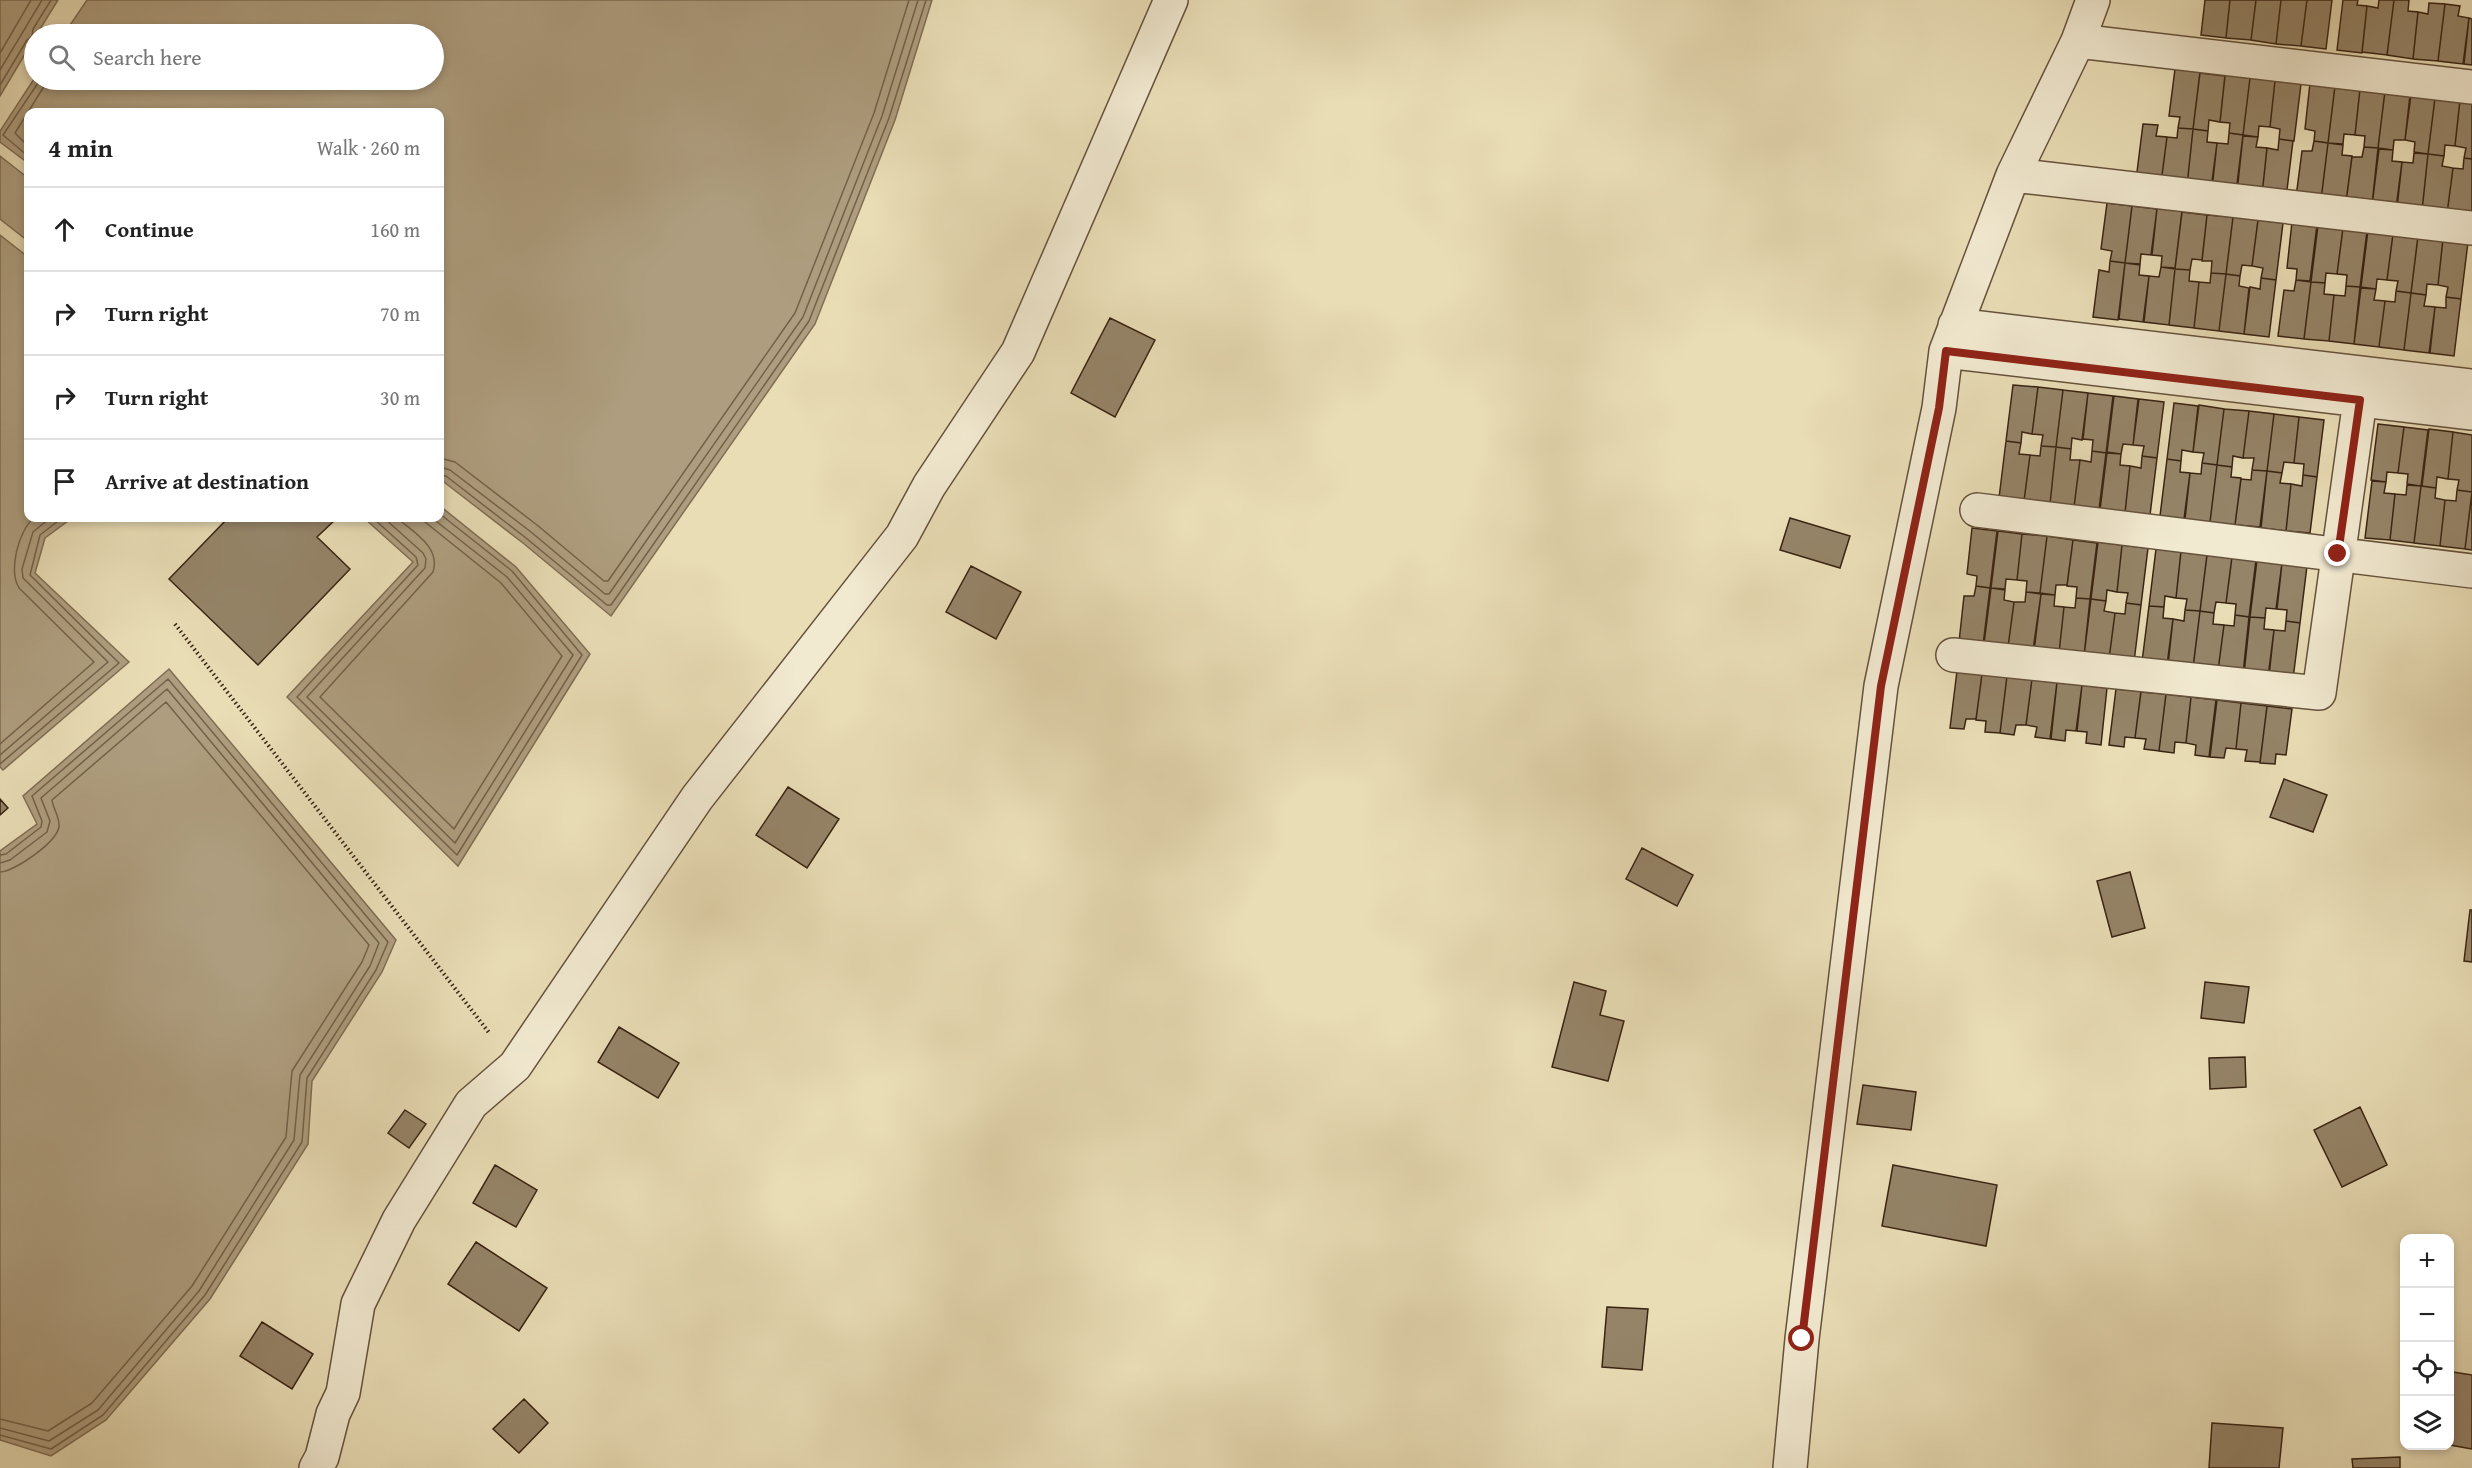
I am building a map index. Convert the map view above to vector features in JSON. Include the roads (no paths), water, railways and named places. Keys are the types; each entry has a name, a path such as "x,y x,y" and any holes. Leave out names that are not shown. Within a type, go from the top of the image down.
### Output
{"street":[{"path":"316,1468 322,1457 333,1414 343,1393 358,1304 394,1230 471,1104 514,1066 697,798 902,536 929,486 1018,352 1171,0"},
{"path":"1790,1468 1802,1339 1881,686 1939,408 1951,338 2013,175 2078,41 2093,0"},
{"path":"2078,41 2472,87"},
{"path":"2013,175 2472,228"},
{"path":"1951,338 2472,386"},
{"path":"1951,338 2360,400 2472,413"},
{"path":"1953,655 2319,693 2360,400"},
{"path":"1977,510 2472,571"}],"water":[{"path":"0,0 58,0 43,24 24,24 24,56 0,96"},
{"path":"87,0 932,0 895,120 815,324 611,616 523,543 444,482 444,108 24,108 24,160 0,142 0,131 27,90 444,90 444,24 71,24"},
{"path":"0,156 24,175 24,238 0,219"},
{"path":"0,235 24,254 24,522 67,522 45,538 35,573 129,662 3,770 0,767"},
{"path":"444,509 516,567 590,654 458,866 287,697 413,562 368,522 444,522"},
{"path":"169,669 396,940 382,972 312,1081 308,1144 210,1299 106,1420 51,1456 0,1440 0,851 37,824 23,796"}]}
